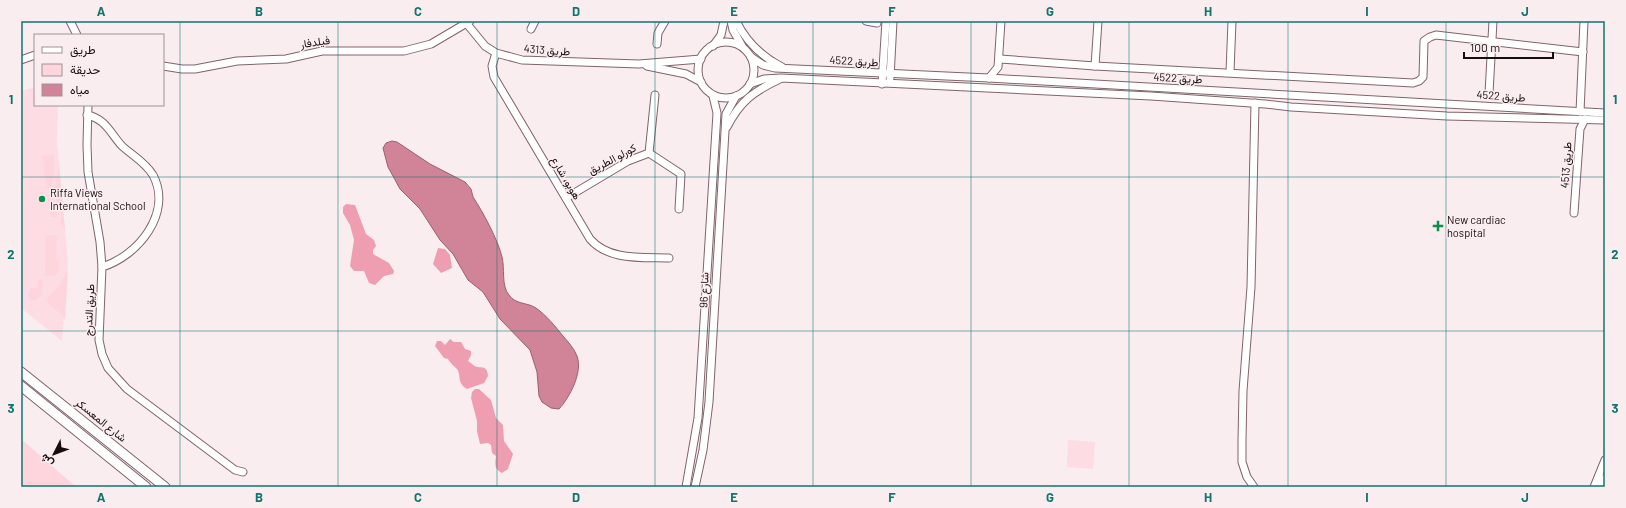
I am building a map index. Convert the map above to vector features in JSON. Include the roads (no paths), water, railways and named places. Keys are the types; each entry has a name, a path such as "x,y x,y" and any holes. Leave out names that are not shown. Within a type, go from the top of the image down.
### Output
{"main road":[{"name":"شارع المعسكر","path":"21,372 165,487"},
{"path":"21,386 146,487"}],"street":[{"path":"70,21 76,34"},
{"path":"531,29 535,21"},
{"path":"657,44 658,33 665,21"},
{"path":"724,21 721,35 701,59 698,68 701,82 705,90 713,96 729,98 744,91 750,84 754,66 752,57 742,46 733,30 731,21"},
{"path":"736,21 746,38 763,55 786,68"},
{"path":"866,21 877,23"},
{"path":"882,84 881,73 886,21"},
{"path":"890,84 894,30 893,21"},
{"path":"989,78 998,67 1000,59 1001,21"},
{"path":"1095,66 1098,21"},
{"path":"1230,72 1232,21"},
{"path":"1489,93 1493,21"},
{"path":"1580,112 1584,21"},
{"name":"طريق 4313","path":"468,22 481,42 496,53 509,58 533,62 639,64 701,59"},
{"name":"فيلدفار","path":"164,66 195,69 237,62 286,59 322,51 404,51 431,44 468,22"},
{"path":"885,29 894,30"},
{"path":"1000,59 1095,66 1230,72 1413,83 1419,81 1423,77 1424,41 1436,35 1583,52"},
{"path":"713,46 730,42 742,46"},
{"name":"هوبو، شارع","path":"496,53 492,66 494,78 590,239 600,249 617,255 668,258"},
{"path":"21,60 34,55"},
{"name":"طريق 4522","path":"752,57 763,65 786,68 989,78 1605,114"},
{"name":"طريق 4313","path":"639,64 686,74 701,82"},
{"path":"998,67 1006,79"},
{"path":"725,130 738,107 746,99 756,91 782,78"},
{"name":"طريق 4522","path":"750,84 764,79 782,78 1072,92 1255,103 1291,108 1447,116 1605,120"},
{"name":"كورلو الطريق","path":"649,153 655,95"},
{"name":"شارع 96","path":"686,487 698,418 716,127 716,112 713,96"},
{"name":"شارع 96","path":"695,487 703,450 709,402 726,114 736,96"},
{"path":"1254,487 1247,477 1242,462 1242,440 1243,391 1251,287 1255,103"},
{"name":"طريق التدرج","path":"88,106 88,172 102,267 98,340 102,354 112,374 127,389 235,470 244,472"},
{"path":"87,115 104,122 121,145 145,164 155,180 159,198 157,215 150,230 129,253 117,261 102,267"},
{"path":"1573,119 1580,129"},
{"name":"طريق 4513","path":"1574,213 1580,129 1586,119"},
{"name":"كورلو الطريق","path":"566,198 628,161 649,153"},
{"name":"كورلو الطريق","path":"649,153 681,174 679,209"},
{"path":"1594,487 1605,460"},
{"path":"1601,487 1605,478"}],"water":[{"path":"392,141 397,142 430,164 465,182 471,189 473,197 494,234 503,261 504,282 509,295 518,302 533,306 544,314 574,350 578,362 577,377 571,391 559,409 551,408 542,402 539,396 537,372 530,350 500,319 483,292 468,280 453,254 440,240 420,209 400,189 388,167 383,148 386,143"}],"place":[{"name":"Riffa Views International School","path":"42,199"},
{"name":"New cardiac hospital","path":"1438,226"}]}
